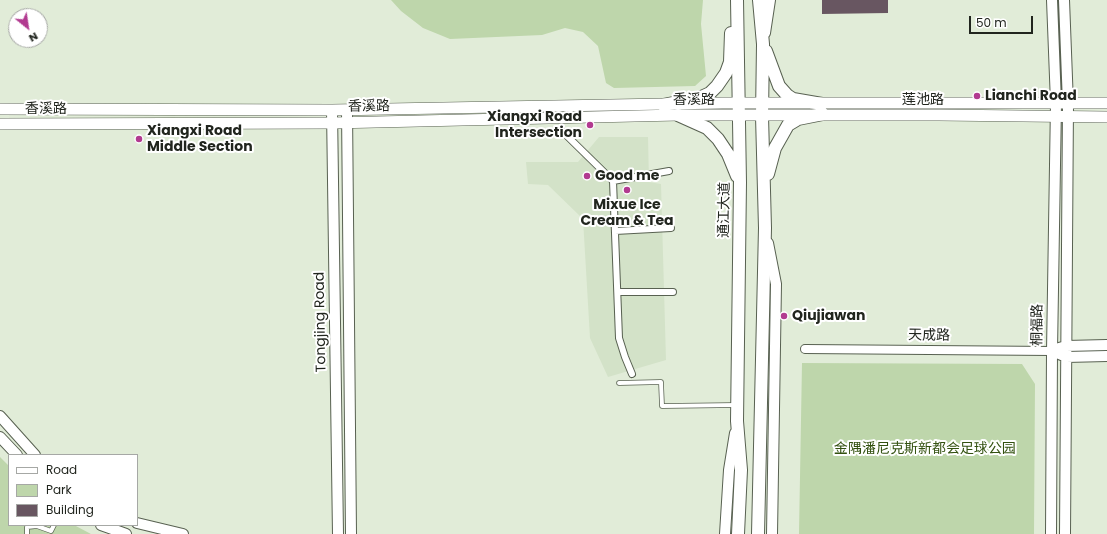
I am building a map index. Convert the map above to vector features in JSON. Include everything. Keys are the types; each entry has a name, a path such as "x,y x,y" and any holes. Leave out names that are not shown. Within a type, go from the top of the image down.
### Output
{"main road":[{"path":"758,534 764,228 762,109 763,44 759,0"},
{"path":"663,104 699,98 710,93 717,86 726,73 730,62 731,28 737,3"},
{"name":"通江大道","path":"737,3 740,109 737,421 741,470 738,534"},
{"path":"763,44 779,86 787,95 793,99 822,109"},
{"path":"0,104 34,103 78,110"},
{"name":"莲池路","path":"740,109 822,109 1107,103"},
{"name":"香溪路","path":"0,109 347,110 663,104 740,109"},
{"name":"香溪路","path":"0,124 347,123 678,115 740,109"},
{"path":"764,197 775,148 788,125 822,109"},
{"name":"莲池路","path":"822,109 1056,117 1107,117"},
{"path":"678,115 707,128 718,139 728,154 740,182"}],"street":[{"path":"763,44 770,0"},
{"name":"桐福路","path":"1051,534 1056,117 1052,0"},
{"name":"桐福路","path":"1064,0 1068,104 1065,534"},
{"name":"Tongjing Road","path":"332,110 338,534"},
{"path":"347,110 351,534"},
{"path":"561,130 613,181 620,338 625,357 632,374"},
{"path":"613,181 669,171"},
{"path":"615,231 671,228"},
{"path":"764,228 776,284 773,532"},
{"path":"618,292 673,292"},
{"name":"天成路","path":"805,349 1052,351 1066,346 1107,345"},
{"name":"天成路","path":"1052,351 1066,357 1107,356"},
{"path":"0,416 34,454"},
{"name":"通江大道","path":"725,534 729,470 737,421"},
{"path":"0,437 16,454"},
{"path":"138,523 183,534"},
{"path":"104,526 126,534"}],"lane":[{"path":"619,383 661,382 662,406 737,405"},
{"path":"27,534 27,527 37,526 51,531 54,526"}],"shaded area":[{"path":"599,137 648,137 649,182 661,184 666,360 608,377 590,338 583,219 548,185 528,184 526,162 578,162"}],"green space":[{"path":"391,0 703,0 701,24 706,76 695,86 614,88 606,83 598,46 583,32 565,28 542,35 450,39 423,28 401,11"},
{"name":"金隅潘尼克斯新都会足球公园","path":"802,363 1022,364 1035,384 1034,534 799,534"},
{"path":"0,457 8,465 8,526 76,526 91,534 0,534"}],"building":[{"path":"822,0 888,0 888,13 822,14"}],"place":[{"name":"Lianchi Road","path":"977,96"},
{"name":"Xiangxi Road Intersection","path":"590,125"},
{"name":"Xiangxi Road Middle Section","path":"139,139"},
{"name":"Good me","path":"587,176"},
{"name":"Mixue Ice Cream & Tea","path":"627,190"},
{"name":"Qiujiawan","path":"784,316"}]}
